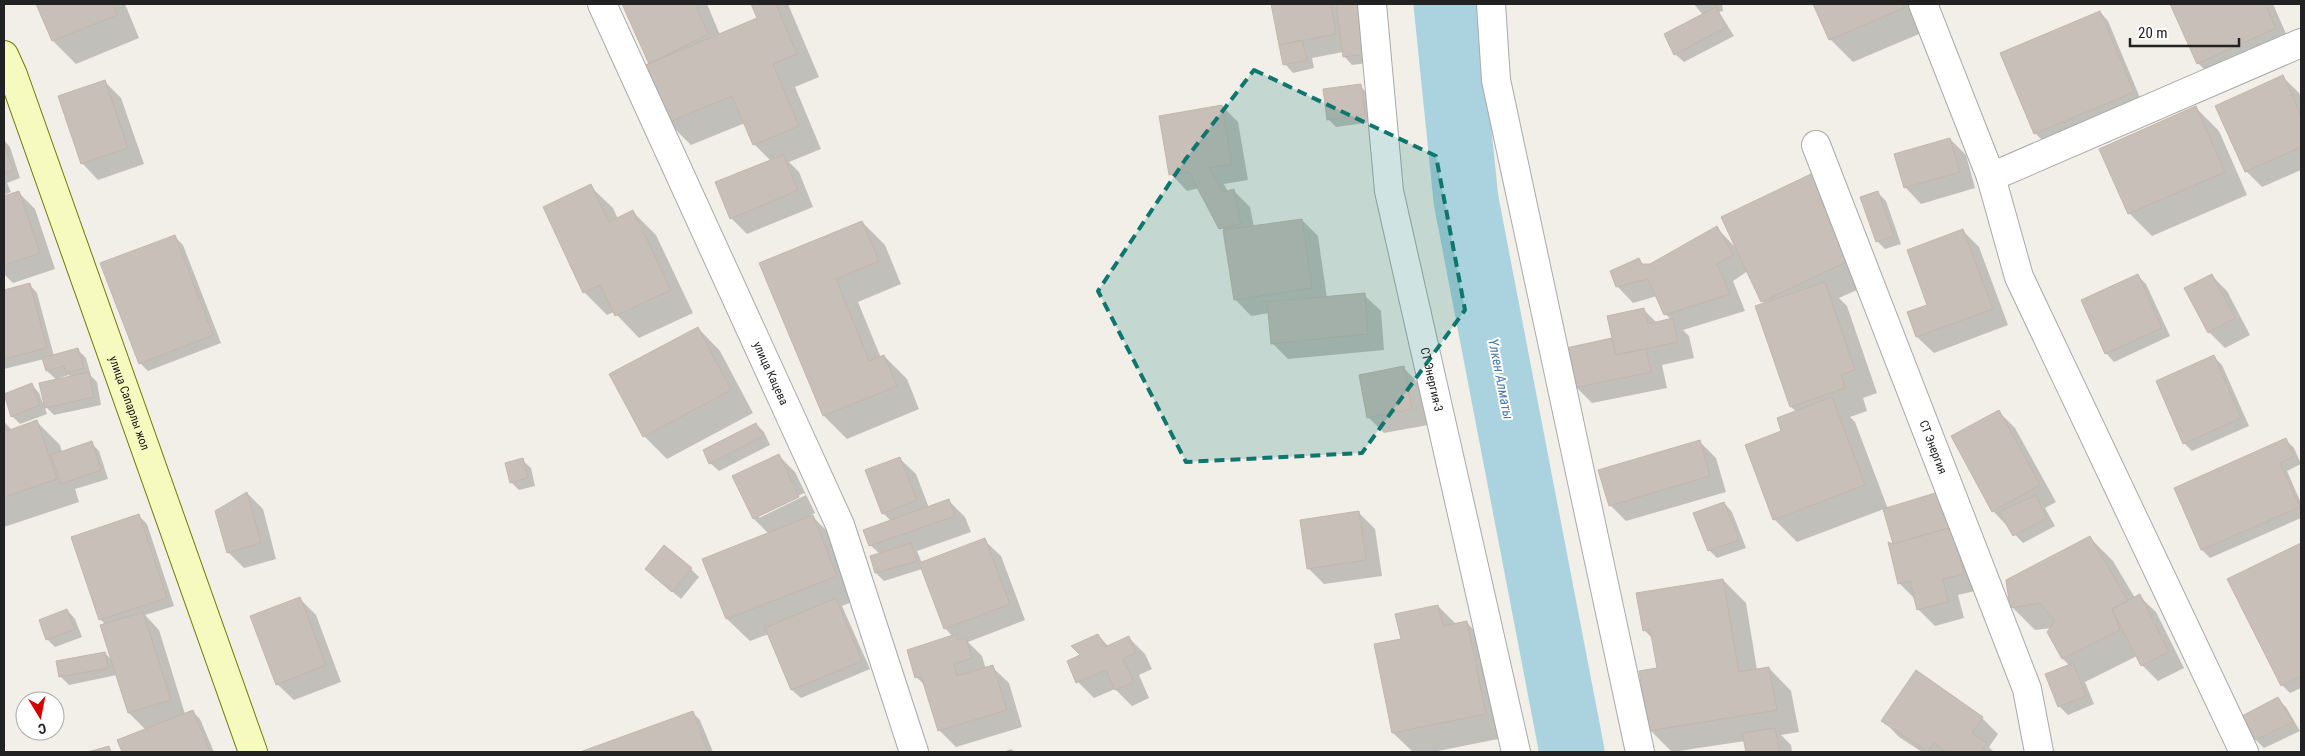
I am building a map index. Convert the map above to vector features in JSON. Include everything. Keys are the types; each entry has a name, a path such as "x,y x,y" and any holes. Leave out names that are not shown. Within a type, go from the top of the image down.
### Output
{"street":[{"name":"улица Кацева","path":"602,4 840,525 914,752"},
{"name":"СТ Энергия-3","path":"1372,4 1389,191 1516,752"},
{"path":"1491,4 1496,80 1640,752"},
{"path":"1923,4 1991,177 2019,277 2244,752"},
{"path":"1991,177 2301,42"},
{"name":"улица Сапарлы жол","path":"4,55 253,752"},
{"name":"СТ Энергия","path":"1816,145 2027,689 2039,752"}],"highlighted area":[{"path":"1254,70 1436,156 1465,310 1362,453 1186,462 1098,291 1185,160"}],"building":[{"path":"36,4 113,4 117,15 52,41"},
{"path":"622,4 695,4 708,34 649,64"},
{"path":"751,4 776,4 797,54 773,64 799,126 753,145 732,96 667,123 643,66 757,18"},
{"path":"1271,4 1331,4 1336,34 1279,45"},
{"path":"1336,4 1361,4 1367,54 1343,57"},
{"path":"1813,4 1902,4 1904,8 1829,40"},
{"path":"2170,4 2265,4 2276,28 2197,64"},
{"path":"1716,7 1726,27 1674,55 1664,34"},
{"path":"2100,11 2134,92 2034,134 2000,53"},
{"path":"1302,40 1307,60 1283,65 1279,45"},
{"path":"2283,75 2301,116 2301,147 2245,172 2215,106"},
{"path":"105,80 128,148 81,164 58,96"},
{"path":"1361,84 1365,114 1327,120 1323,89"},
{"path":"1222,105 1232,164 1209,168 1223,192 1234,189 1241,224 1219,229 1189,172 1169,175 1159,116"},
{"path":"2196,106 2225,172 2128,214 2099,149"},
{"path":"1950,138 1960,172 1904,188 1894,154"},
{"path":"4,142 13,170 4,173"},
{"path":"783,155 798,190 730,219 715,182"},
{"path":"1813,173 1853,259 1761,302 1721,217"},
{"path":"591,184 609,222 633,210 671,290 615,316 600,285 583,293 543,207"},
{"path":"19,191 40,253 4,265 4,196"},
{"path":"1878,191 1894,236 1876,242 1860,197"},
{"path":"1302,219 1312,288 1234,300 1223,230"},
{"path":"862,221 879,261 836,279 869,361 884,355 897,386 823,416 759,263"},
{"path":"1717,226 1733,255 1717,264 1730,294 1664,315 1648,279 1616,287 1610,271 1639,258 1642,264 1650,264"},
{"path":"1963,229 1993,309 1916,337 1907,312 1927,305 1907,250"},
{"path":"175,235 213,335 139,364 100,263"},
{"path":"2138,274 2162,328 2105,354 2081,300"},
{"path":"2212,274 2235,318 2208,333 2184,288"},
{"path":"1825,282 1855,370 1841,375 1845,388 1790,407 1755,306"},
{"path":"30,283 47,348 4,359 4,290"},
{"path":"1365,293 1368,334 1271,344 1267,302"},
{"path":"1644,308 1648,324 1673,318 1678,342 1616,355 1607,316"},
{"path":"698,327 731,390 643,437 609,374"},
{"path":"1612,338 1616,355 1646,349 1651,372 1574,388 1566,348"},
{"path":"78,348 84,368 66,373 64,366 46,371 42,358"},
{"path":"2214,355 2241,418 2183,444 2156,381"},
{"path":"1404,366 1412,409 1367,418 1359,375"},
{"path":"89,372 94,397 45,408 39,383"},
{"path":"32,383 40,405 11,417 4,394"},
{"path":"1832,397 1865,485 1773,520 1745,445 1781,431 1777,418"},
{"path":"1999,410 2040,485 1992,512 1951,436"},
{"path":"37,420 57,479 4,497 4,421 7,431"},
{"path":"756,423 763,436 709,464 703,450"},
{"path":"2286,438 2294,456 2280,463 2300,507 2201,550 2174,488"},
{"path":"1700,440 1710,476 1609,506 1598,470"},
{"path":"92,441 101,470 61,484 51,455"},
{"path":"779,454 799,497 753,519 732,476"},
{"path":"900,457 917,500 882,514 865,470"},
{"path":"523,458 528,478 510,483 505,463"},
{"path":"1945,490 1952,527 1893,544 1883,509"},
{"path":"247,492 261,543 227,553 215,511"},
{"path":"2036,495 2047,518 2013,536 1999,512"},
{"path":"949,499 955,516 869,546 863,530"},
{"path":"1724,502 1739,540 1708,551 1693,513"},
{"path":"1359,511 1366,560 1307,569 1300,520"},
{"path":"139,514 167,598 99,620 71,537"},
{"path":"813,515 837,576 726,619 702,559"},
{"path":"1952,527 1964,574 1943,579 1948,602 1917,610 1910,581 1898,584 1888,542 1893,544"},
{"path":"2090,536 2128,601 2112,609 2120,630 2062,659 2047,632 2055,621 2040,603 2010,608 2006,580"},
{"path":"985,538 1010,604 944,629 919,563"},
{"path":"911,543 917,561 875,573 870,556"},
{"path":"2301,543 2301,676 2281,686 2227,579"},
{"path":"664,545 692,568 672,592 645,569"},
{"path":"1723,579 1739,672 1769,667 1777,710 1649,731 1639,671 1657,668 1650,629 1643,631 1636,593"},
{"path":"2140,594 2169,652 2141,666 2112,609"},
{"path":"300,597 326,665 276,685 250,616"},
{"path":"836,598 862,661 791,690 765,628"},
{"path":"1438,605 1443,626 1467,621 1486,714 1392,733 1374,644 1401,639 1395,614"},
{"path":"67,609 75,629 46,640 39,620"},
{"path":"143,612 171,700 128,713 100,625"},
{"path":"956,634 958,640 966,638 972,658 954,664 957,676 993,665 1007,710 938,731 921,676 915,678 907,650"},
{"path":"1098,634 1105,647 1129,636 1136,653 1123,659 1134,682 1115,690 1106,670 1076,683 1067,661 1080,655 1071,646"},
{"path":"105,652 109,668 59,677 56,661"},
{"path":"2073,663 2086,696 2058,707 2045,674"},
{"path":"1916,670 1983,717 1972,733 1987,743 1980,752 1946,752 1934,743 1928,752 1881,721"},
{"path":"2278,697 2293,722 2255,740 2242,716"},
{"path":"193,710 210,752 122,752 117,740"},
{"path":"693,711 708,752 580,752"},
{"path":"1775,728 1780,752 1746,752 1742,733"},
{"path":"109,746 111,752 88,752"}],"waterway":[{"name":"Үлкен Алматы","path":"1446,4 1466,200 1572,752"}]}
